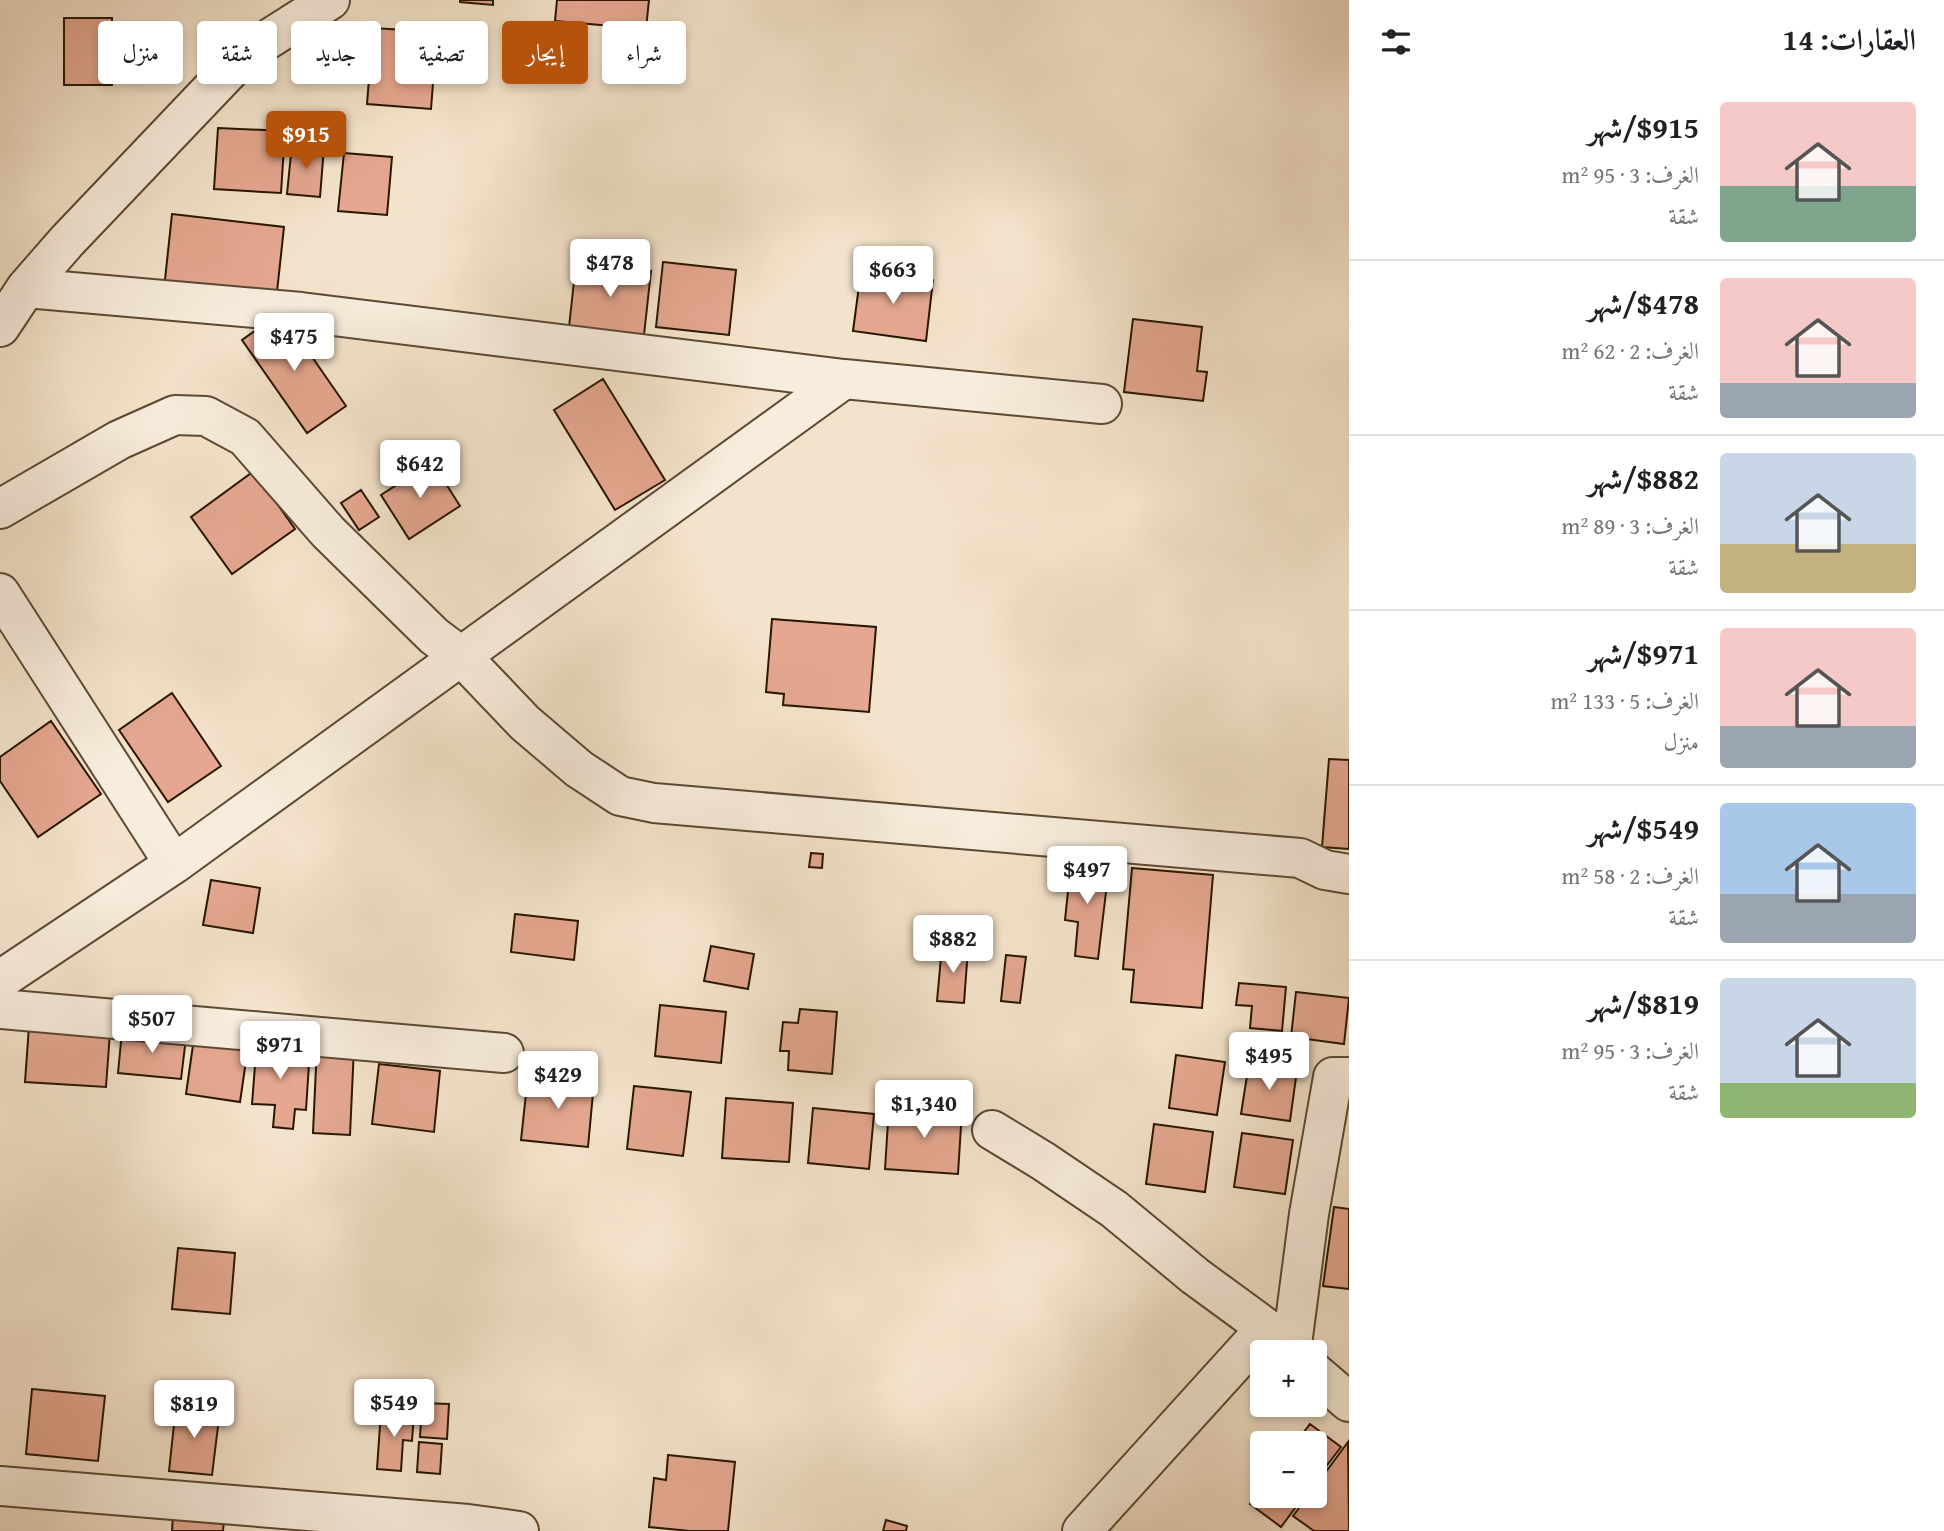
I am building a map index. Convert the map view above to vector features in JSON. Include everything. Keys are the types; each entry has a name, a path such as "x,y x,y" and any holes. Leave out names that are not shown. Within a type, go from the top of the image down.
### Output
{"street":[{"path":"0,327 26,288 67,241 245,54 330,0"},
{"path":"26,288 301,312 844,379 1102,404"},
{"path":"0,980 174,864 844,379"},
{"path":"0,509 119,440 175,415 206,416 245,437 328,532 433,636 462,657 525,723 579,768 620,796 654,803 1300,859 1325,870 1349,874"},
{"path":"0,593 174,864"},
{"path":"0,1009 504,1053"},
{"path":"1284,1340 1333,1077 1349,1077"},
{"path":"992,1130 1114,1209 1278,1340"},
{"path":"1082,1531 1250,1375"},
{"path":"1327,1383 1349,1402"},
{"path":"0,1486 519,1531"}],"building":[{"path":"493,0 493,5 460,2"},
{"path":"557,0 649,0 647,21 602,21 602,25 588,24 588,21 555,21"},
{"path":"64,18 112,18 112,21 98,21 98,84 112,85 64,85"},
{"path":"381,28 395,29 395,84 433,84 431,109 367,104 369,84 381,84"},
{"path":"218,128 285,131 281,193 214,189"},
{"path":"292,144 324,147 320,197 287,194"},
{"path":"344,153 392,157 387,215 338,211"},
{"path":"172,214 284,227 276,301 164,289"},
{"path":"663,262 736,270 729,335 656,327"},
{"path":"576,263 651,271 644,335 569,327"},
{"path":"861,271 933,280 926,341 853,331"},
{"path":"281,312 346,406 307,433 242,340"},
{"path":"1133,319 1202,327 1197,371 1207,372 1203,401 1124,392"},
{"path":"603,379 665,480 615,510 554,410"},
{"path":"432,462 460,506 409,539 381,495"},
{"path":"254,471 295,529 232,574 191,517"},
{"path":"361,490 379,517 359,530 341,503"},
{"path":"772,619 876,627 869,712 783,705 784,694 766,692"},
{"path":"172,693 221,766 168,802 119,730"},
{"path":"51,721 101,794 38,837 0,781 0,757"},
{"path":"1329,759 1349,760 1349,849 1322,847"},
{"path":"811,853 823,854 822,868 809,867"},
{"path":"1071,863 1109,867 1098,959 1075,956 1078,922 1065,920"},
{"path":"1132,868 1213,875 1202,1008 1131,1002 1134,970 1123,969"},
{"path":"211,880 260,888 253,933 203,925"},
{"path":"515,914 578,921 574,960 511,952"},
{"path":"711,946 754,954 748,989 704,981"},
{"path":"942,946 968,949 964,1003 937,1001"},
{"path":"1006,955 1026,957 1020,1003 1001,1001"},
{"path":"1239,983 1286,987 1282,1031 1250,1028 1252,1006 1236,1005"},
{"path":"1296,992 1349,998 1344,1044 1291,1037"},
{"path":"660,1005 726,1012 721,1063 655,1056"},
{"path":"800,1009 837,1012 832,1074 788,1070 789,1051 780,1051 783,1022 798,1023"},
{"path":"29,1026 110,1032 106,1087 25,1082"},
{"path":"122,1031 186,1038 181,1079 118,1073"},
{"path":"194,1038 248,1047 240,1102 186,1094"},
{"path":"257,1040 299,1043 297,1063 309,1064 306,1110 295,1109 293,1129 273,1127 275,1105 252,1104"},
{"path":"317,1045 354,1047 350,1135 313,1133"},
{"path":"1176,1055 1225,1062 1217,1115 1169,1108"},
{"path":"1249,1063 1297,1070 1290,1121 1241,1114"},
{"path":"379,1064 440,1071 434,1132 372,1124"},
{"path":"528,1075 594,1082 588,1147 521,1140"},
{"path":"634,1086 691,1092 683,1156 627,1149"},
{"path":"726,1098 793,1103 789,1162 722,1158"},
{"path":"889,1106 962,1110 958,1174 885,1169"},
{"path":"813,1108 874,1114 869,1169 808,1163"},
{"path":"1154,1124 1213,1132 1205,1192 1146,1184"},
{"path":"1242,1133 1293,1140 1285,1194 1234,1187"},
{"path":"1334,1207 1349,1209 1349,1289 1323,1286"},
{"path":"178,1248 235,1253 230,1314 172,1309"},
{"path":"32,1389 105,1396 98,1461 26,1454"},
{"path":"422,1403 449,1404 447,1439 420,1437"},
{"path":"176,1406 220,1410 212,1475 169,1471"},
{"path":"381,1411 414,1413 412,1441 403,1440 401,1471 377,1469"},
{"path":"1310,1424 1319,1431 1305,1431"},
{"path":"1327,1437 1341,1447 1327,1465"},
{"path":"419,1442 442,1444 440,1474 417,1472"},
{"path":"1348,1442 1349,1531 1314,1531 1293,1516 1299,1508 1327,1508 1327,1470"},
{"path":"668,1455 735,1462 728,1531 649,1527 654,1478 666,1480"},
{"path":"1255,1508 1295,1508 1281,1527"},
{"path":"173,1515 224,1520 223,1531 172,1531"},
{"path":"886,1520 907,1526 906,1531 883,1531"}]}
